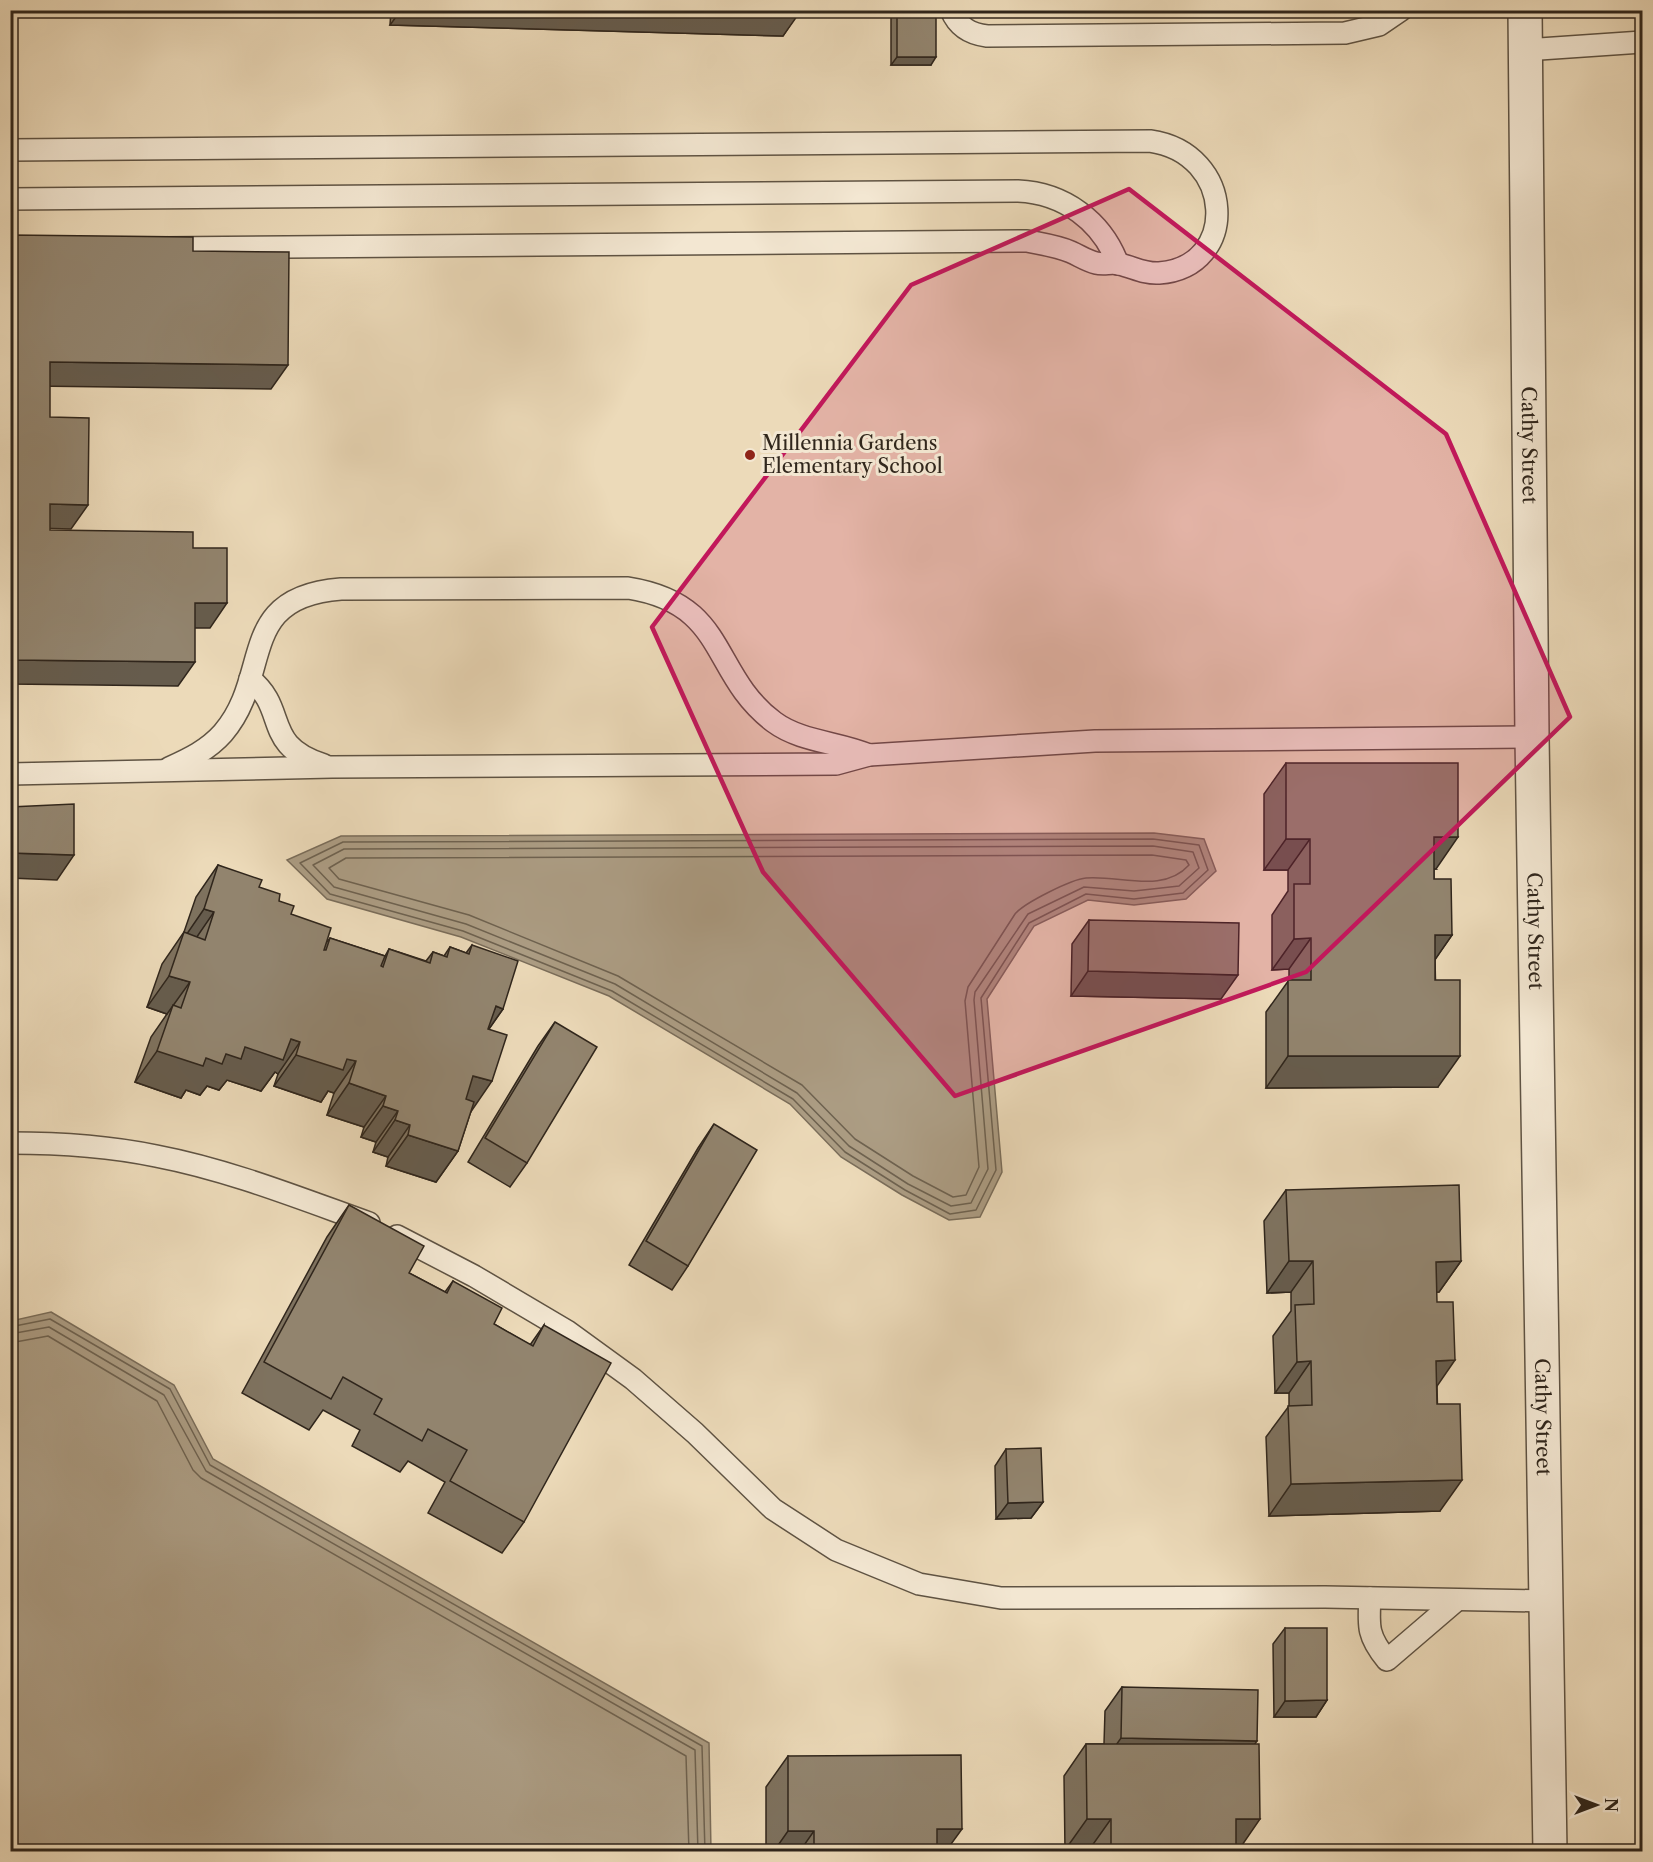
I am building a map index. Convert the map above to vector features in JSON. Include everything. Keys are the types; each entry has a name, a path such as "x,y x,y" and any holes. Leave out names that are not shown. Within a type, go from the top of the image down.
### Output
{"street":[{"name":"Cathy Street","path":"1525,10 1532,737 1550,1851"}],"lane":[{"path":"951,10 961,26 968,32 987,36 1345,33 1379,25 1401,10"},
{"path":"1526,50 1642,42"},
{"path":"10,150 1150,141 1178,148 1201,165 1215,193 1217,209 1210,239 1189,263 1175,270 1144,273 1118,264 1095,263 1044,244 1006,241 140,248"},
{"path":"10,199 1018,190 1052,196 1084,216 1108,240 1118,264"},
{"path":"160,773 208,748 224,733 239,707 250,679 259,643 277,613 306,595 322,590 628,588 658,595 687,609 710,634 746,693 776,724 794,733 869,755"},
{"path":"250,679 267,698 276,728 289,746 314,761 332,767"},
{"path":"10,774 160,773 332,767 836,764 869,755 1095,741 1532,737"},
{"path":"10,1143 64,1143 156,1156 262,1184 379,1227 474,1276 567,1331 633,1379 695,1433 773,1509 836,1550 920,1584 1001,1598 1370,1598 1545,1601"},
{"path":"1370,1598 1368,1626 1374,1644 1387,1660 1457,1600"}],"highlighted area":[{"path":"1129,189 1446,434 1570,717 1306,972 955,1096 763,872 652,627 911,285"}],"water":[{"path":"1154,833 1204,839 1216,871 1186,899 1134,905 1088,900 1034,926 987,999 1002,1172 980,1217 949,1220 902,1195 841,1157 790,1104 609,996 461,937 327,899 287,860 341,836"},
{"path":"51,1312 174,1385 213,1459 709,1743 711,1851 11,1851 11,1321"}],"building":[{"path":"756,10 800,10 800,12"},
{"path":"897,10 936,10 936,57 897,57"},
{"path":"10,235 193,237 193,251 289,252 288,365 50,362 50,417 89,418 88,505 50,504 50,530 193,532 193,548 227,548 227,603 195,603 195,662 10,660"},
{"path":"1286,763 1458,763 1458,837 1434,837 1434,879 1451,879 1452,935 1435,935 1435,980 1460,980 1460,1056 1288,1056 1288,980 1311,980 1311,938 1294,939 1294,884 1310,884 1310,839 1286,839"},
{"path":"74,804 74,855 10,853 10,807"},
{"path":"218,865 262,880 259,887 280,894 279,901 294,906 291,914 331,928 324,950 330,938 385,956 381,966 383,967 389,949 430,963 433,952 447,957 450,947 469,954 472,945 518,961 503,1009 496,1006 488,1029 507,1035 492,1081 473,1076 466,1099 474,1102 458,1151 408,1135 410,1125 395,1120 398,1111 383,1106 386,1096 349,1083 356,1061 347,1059 343,1070 296,1055 300,1042 291,1039 283,1060 245,1047 241,1059 226,1054 222,1064 206,1058 203,1066 157,1051 173,1005 181,1008 190,982 169,976 184,932 205,940 214,912 204,909"},
{"path":"1089,920 1239,923 1238,975 1088,971"},
{"path":"555,1022 597,1047 527,1163 485,1138"},
{"path":"714,1124 757,1150 688,1266 646,1241"},
{"path":"1459,1185 1461,1261 1436,1262 1437,1302 1453,1302 1455,1360 1436,1361 1437,1404 1460,1404 1462,1480 1291,1484 1288,1406 1312,1405 1311,1361 1297,1362 1295,1305 1314,1304 1313,1261 1289,1261 1286,1190"},
{"path":"349,1205 424,1246 409,1273 447,1293 453,1281 502,1308 494,1324 533,1346 544,1325 611,1363 524,1522 450,1481 467,1450 428,1429 422,1441 374,1414 382,1399 343,1377 331,1399 264,1362"},
{"path":"1041,1448 1043,1502 1008,1503 1006,1449"},
{"path":"1285,1628 1327,1628 1327,1700 1285,1701"},
{"path":"1122,1687 1258,1690 1257,1741 1121,1738"},
{"path":"1086,1744 1259,1744 1260,1819 1236,1819 1236,1851 1111,1851 1111,1819 1087,1819"},
{"path":"961,1755 962,1829 937,1829 937,1851 814,1851 814,1831 788,1831 788,1756"}],"place":[{"name":"Millennia Gardens Elementary School","path":"750,455"}]}
